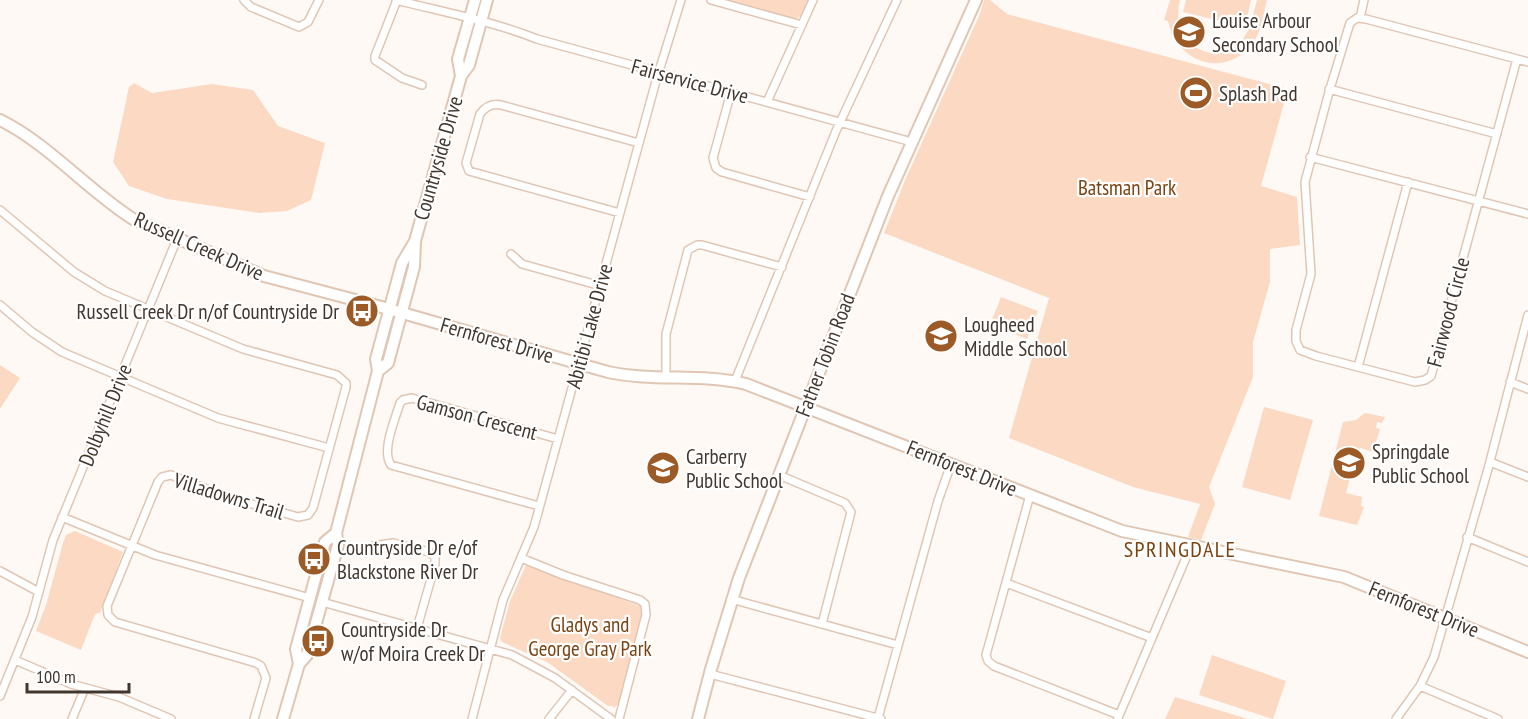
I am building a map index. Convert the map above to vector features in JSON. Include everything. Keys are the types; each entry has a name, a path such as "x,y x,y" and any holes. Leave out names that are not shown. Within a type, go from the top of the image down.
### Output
{"street":[{"path":"244,0 251,7 299,27 308,22 319,0"},
{"path":"397,0 375,60 402,78 422,85"},
{"name":"Fairservice Drive","path":"397,0 481,21 912,142"},
{"name":"Countryside Drive","path":"461,76 458,59 475,0"},
{"name":"Countryside Drive","path":"378,371 388,363 414,267 415,241 461,76 469,65 487,0"},
{"name":"Abitibi Lake Drive","path":"472,719 502,600 534,526 639,143 681,0"},
{"path":"711,0 802,25"},
{"path":"767,102 813,0"},
{"path":"735,381 840,122 897,0"},
{"name":"Father Tobin Road","path":"698,719 731,599 805,406 888,196 976,0"},
{"name":"Fairwood Circle","path":"1364,0 1360,18 1350,23 1329,89 1305,182 1311,274 1296,330 1296,341 1300,350 1415,382 1431,376 1517,59"},
{"path":"1360,18 1528,62"},
{"path":"1329,89 1497,134"},
{"path":"731,92 713,158 716,168 722,172 810,197"},
{"path":"620,213 469,171 466,163 480,114 492,105 501,105 639,143"},
{"name":"Russell Creek Drive","path":"0,121 25,133 40,144 113,206 133,219 264,276 390,309"},
{"path":"1310,157 1528,214"},
{"path":"1359,367 1408,182"},
{"path":"0,210 75,272 105,291 148,309"},
{"name":"Dolbyhill Drive","path":"0,696 39,592 53,540 177,239"},
{"name":"Countryside Drive","path":"283,719 299,664 307,655 338,545 336,533 378,371 376,360 402,263 415,241"},
{"path":"666,378 665,340 688,250 702,245 782,267"},
{"path":"511,254 522,264 601,286"},
{"path":"0,305 32,332 62,352 218,418 329,448"},
{"name":"Villadowns Trail","path":"132,545 158,482 162,477 171,475 232,498 298,517 309,515 313,508 346,387 343,379 337,375 253,352 148,309"},
{"name":"Fernforest Drive","path":"390,309 624,375 666,378 706,377 735,381 805,406 1131,534 1333,573 1528,652"},
{"path":"1396,719 1420,686 1434,657 1490,462 1528,315"},
{"path":"1510,382 1528,389"},
{"name":"Gamson Crescent","path":"539,506 390,465 386,455 400,403 412,398 558,439"},
{"path":"1490,462 1528,477"},
{"path":"710,674 880,719 938,501 951,464"},
{"path":"779,476 845,503 851,512 822,624"},
{"path":"1030,495 986,655 988,661 994,666 1118,717 1191,546"},
{"path":"63,517 165,558 490,648 531,664 572,690 611,719"},
{"name":"Countryside Drive","path":"299,664 296,649 325,542 336,533"},
{"path":"1467,537 1528,562"},
{"path":"374,546 393,543 429,552 435,557 435,565 417,628"},
{"path":"132,545 107,606 111,619 256,663 266,678 254,719"},
{"path":"521,558 563,575 640,600 645,604 646,615 620,719"},
{"path":"0,571 39,592"},
{"path":"1006,583 1152,638"},
{"path":"731,599 898,645"},
{"path":"15,660 85,688 119,697 171,719"},
{"path":"1420,686 1498,719"},
{"path":"72,719 85,688"},
{"path":"549,719 572,690"}],"green space":[{"path":"726,0 809,0 802,15 796,19"},
{"name":"Batsman Park","path":"984,0 990,0 1007,14 1288,89 1261,186 1297,197 1300,245 1270,249 1270,282 1253,342 1253,377 1209,487 1215,504 1201,540 1188,537 1200,504 1133,487 1009,438 1049,298 884,233"},
{"path":"1170,0 1180,0 1178,15 1187,39 1196,47 1207,52 1219,53 1231,49 1242,40 1250,26 1257,0 1267,0 1260,28 1252,44 1241,55 1229,61 1216,63 1191,56 1181,47 1168,21 1164,20"},
{"path":"1186,0 1251,0 1245,27 1183,12"},
{"path":"134,83 152,93 212,84 253,90 278,126 325,143 311,200 287,211 259,213 167,199 129,186 113,162 129,87"},
{"path":"1001,297 1038,311 1027,339 990,325"},
{"path":"0,365 20,378 0,409"},
{"path":"1264,407 1313,420 1290,500 1242,487"},
{"path":"1365,413 1385,417 1382,423 1377,422 1376,428 1380,429 1373,452 1361,448 1357,450 1346,493 1362,497 1361,506 1364,507 1357,525 1319,516 1343,422 1356,420"},
{"path":"75,531 123,552 100,613 95,614 81,650 36,631 66,535"},
{"name":"Gladys and George Gray Park","path":"526,565 640,606 642,615 620,702 614,708 547,662 502,642 500,638 510,601"},
{"path":"1212,655 1286,681 1273,719 1199,695"},
{"path":"1175,697 1248,719 1165,719"}],"shaded area":[{"name":"Splash Pad","path":"1193,83 1202,84 1211,96 1205,101 1195,103 1186,98 1182,89"}],"place":[{"name":"Louise Arbour Secondary School","path":"1189,32"},
{"name":"Splash Pad","path":"1196,93"},
{"name":"Russell Creek Dr n/of Countryside Dr","path":"362,311"},
{"name":"Lougheed Middle School","path":"941,336"},
{"name":"Springdale Public School","path":"1349,463"},
{"name":"Carberry Public School","path":"663,468"},
{"name":"Countryside Dr e/of Blackstone River Dr","path":"314,559"},
{"name":"Countryside Dr w/of Moira Creek Dr","path":"318,641"}],"district":[{"name":"SPRINGDALE","path":"1180,549"}]}
